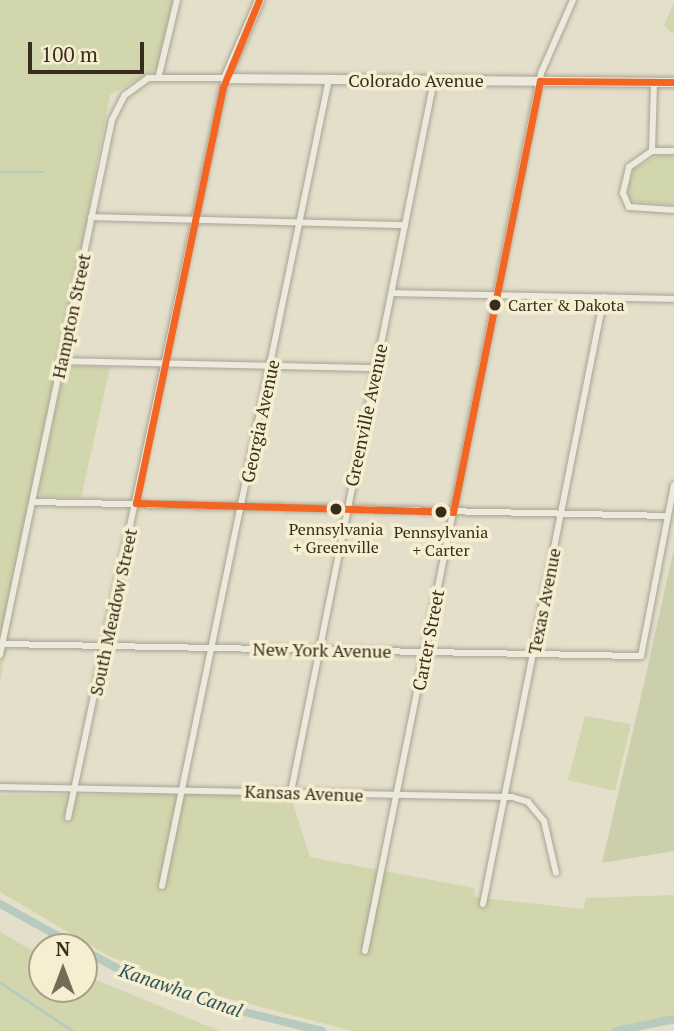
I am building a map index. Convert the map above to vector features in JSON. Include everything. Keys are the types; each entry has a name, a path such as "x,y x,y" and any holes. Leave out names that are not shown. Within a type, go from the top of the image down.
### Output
{"street":[{"path":"159,75 177,0"},
{"name":"South Meadow Street","path":"68,818 225,78 259,0"},
{"name":"Carter Street","path":"365,951 540,81 573,0"},
{"name":"Colorado Avenue","path":"159,75 225,78 674,82"},
{"name":"Hampton Street","path":"0,655 91,217 118,105 138,83 159,75"},
{"name":"Georgia Avenue","path":"162,886 302,223 329,79"},
{"name":"Greenville Avenue","path":"291,792 434,80"},
{"path":"652,150 654,82"},
{"path":"674,151 652,150 629,167 624,202 629,207 674,210"},
{"path":"91,217 405,225"},
{"path":"392,293 674,299"},
{"name":"Texas Avenue","path":"484,904 604,297"},
{"path":"61,360 376,368"},
{"path":"33,502 668,516 674,485"},
{"name":"New York Avenue","path":"2,644 641,656 668,516"},
{"name":"Kansas Avenue","path":"0,787 505,797 528,802 539,813 556,873"}],"green space":[{"path":"0,0 176,0 160,67 110,95 0,681"},
{"path":"674,2 674,33 671,33 664,25"},
{"path":"659,155 674,156 674,205 630,201 627,187 634,169"},
{"path":"69,366 110,367 81,498 41,497 39,490 64,370"},
{"path":"674,548 674,851 602,863 645,679"},
{"path":"585,716 631,724 615,791 568,780"},
{"path":"290,794 310,857 474,888 475,897 583,909 586,898 674,895 674,1024 636,1031 352,1031 192,989 107,955 98,950 98,933 70,933 0,892 0,795"},
{"path":"0,932 28,948 28,1003 98,1003 98,981 220,1031 0,1031"}],"waterway":[{"path":"0,172 44,172"},
{"name":"Kanawha Canal","path":"0,904 53,933"},
{"name":"Kanawha Canal","path":"98,958 115,967 216,1005 322,1031"},
{"path":"0,982 73,1031"},
{"name":"Kanawha Canal","path":"616,1031 674,1019"}],"transit line":[{"path":"136,503 223,87 259,0"},
{"path":"540,81 674,82"},
{"path":"453,512 540,81"},
{"path":"136,503 453,512"}],"place":[{"name":"Carter & Dakota","path":"495,305"},
{"name":"Pennsylvania + Greenville","path":"336,509"},
{"name":"Pennsylvania + Carter","path":"441,512"}]}
